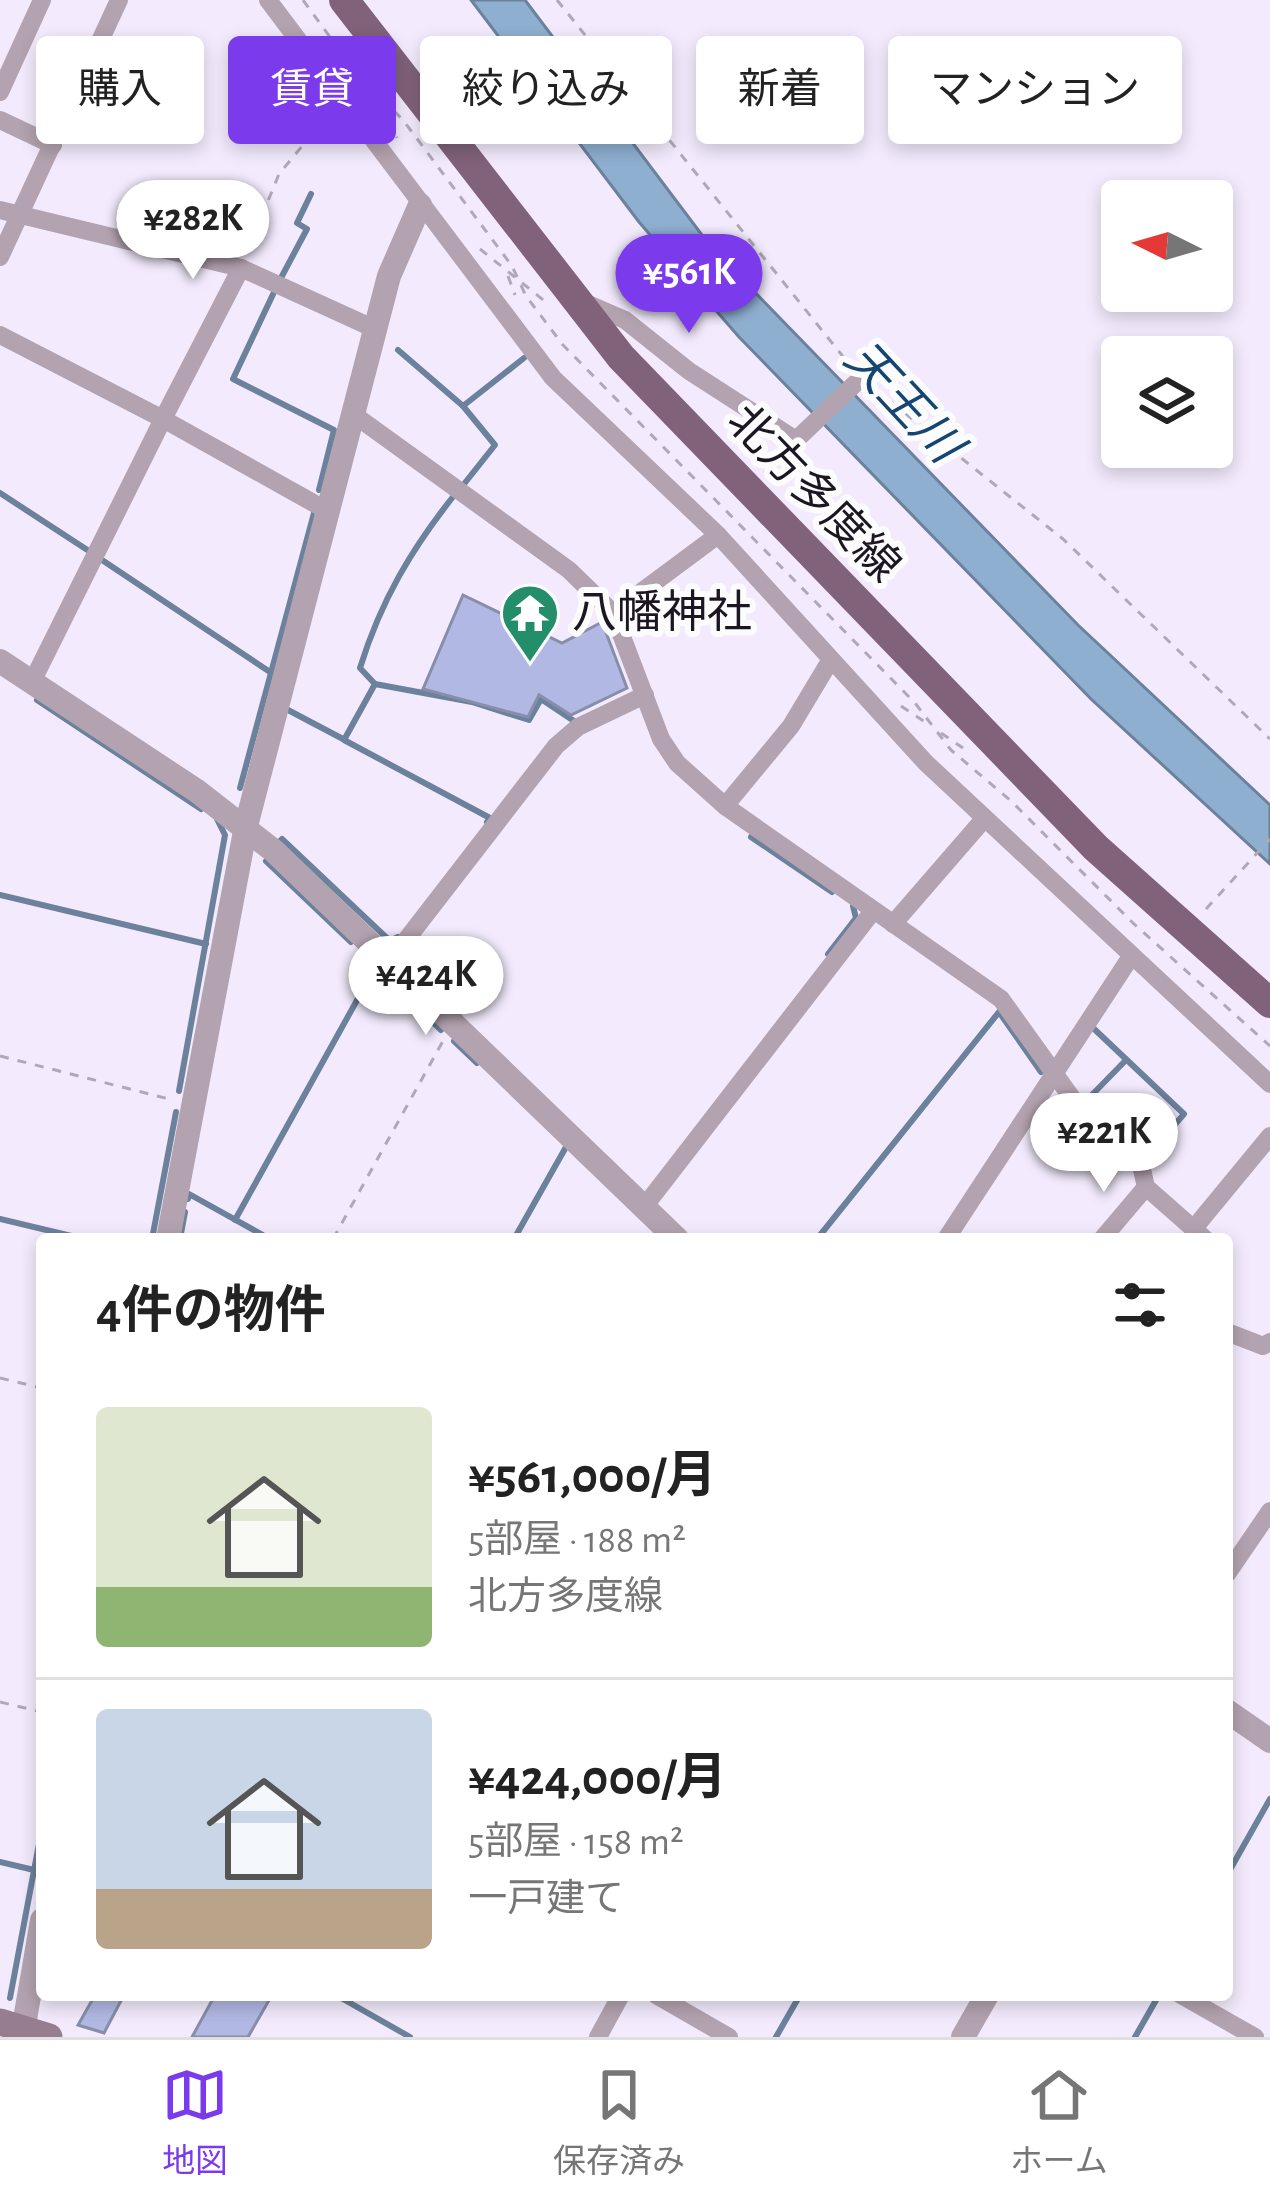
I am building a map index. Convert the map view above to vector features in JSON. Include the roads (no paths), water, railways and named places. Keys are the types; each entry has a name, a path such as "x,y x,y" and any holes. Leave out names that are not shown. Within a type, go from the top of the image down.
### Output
{"main road":[{"name":"北方多度線","path":"344,0 568,306 1096,848 1270,1004"}],"street":[{"path":"0,92 42,0"},
{"path":"0,257 10,212 53,145 118,4 96,0"},
{"path":"268,0 553,378 718,535 830,661 984,819 1270,1084"},
{"path":"0,120 53,145"},
{"path":"169,1233 246,826 389,276 420,205"},
{"path":"10,212 241,268 375,329"},
{"path":"32,682 241,268"},
{"path":"568,306 625,320 689,371 796,440 861,378"},
{"path":"0,335 326,510"},
{"path":"353,414 569,570 613,613 661,739 676,763 725,806 1000,999 1082,1112 1140,1161 1146,1187 1200,1233 1270,1136"},
{"path":"613,613 718,535"},
{"path":"0,661 246,826 671,1233"},
{"path":"725,806 790,726 830,661"},
{"path":"389,962 556,746 578,727 645,695"},
{"path":"893,924 984,819"},
{"path":"644,1207 873,911"},
{"path":"950,1233 1130,958"},
{"path":"1107,1233 1146,1187"},
{"path":"1233,1334 1263,1346 1270,1342"},
{"path":"1233,1565 1270,1511"},
{"path":"1233,1715 1270,1741"},
{"path":"24,2031 36,1957"},
{"path":"598,2037 618,2001"},
{"path":"666,2001 729,2037"},
{"path":"963,2037 984,2001"},
{"path":"1192,2001 1255,2037"}],"water":[{"path":"471,0 525,0 552,36 498,36"},
{"path":"580,144 633,144 711,247 1078,625 1270,805 1270,864 1091,699 739,337 639,222"}],"waterway":[{"path":"282,276 307,229 297,223 311,194"},
{"path":"276,288 233,379 334,430 319,490"},
{"path":"398,350 463,406 495,445 464,484"},
{"path":"463,406 524,358"},
{"path":"0,493 92,553"},
{"path":"456,493 388,597 360,668 375,684 344,740 490,818 487,822"},
{"path":"240,788 314,513"},
{"path":"102,560 270,672"},
{"path":"375,684 472,702 529,720 541,699 574,721"},
{"path":"37,700 201,809"},
{"path":"288,710 343,739"},
{"path":"179,1091 225,835 217,819"},
{"path":"751,837 832,892"},
{"path":"279,842 282,839 390,941 398,937"},
{"path":"266,861 351,942"},
{"path":"0,895 206,944"},
{"path":"828,954 856,918 853,906"},
{"path":"235,1220 376,966"},
{"path":"386,976 441,1030"},
{"path":"822,1233 999,1012 1041,1072"},
{"path":"1091,1026 1184,1114 1145,1159"},
{"path":"454,1041 477,1063"},
{"path":"1085,1102 1126,1060"},
{"path":"153,1233 176,1112"},
{"path":"517,1233 566,1147"},
{"path":"188,1199 189,1194 259,1233"},
{"path":"181,1233 185,1212"},
{"path":"0,1219 59,1233"},
{"path":"1233,1864 1270,1799"},
{"path":"10,1998 36,1860"},
{"path":"0,1862 34,1870"},
{"path":"347,2001 410,2037"},
{"path":"776,2037 797,2001"},
{"path":"1135,2037 1156,2001"}],"place":[{"name":"八幡神社","path":"530,664"}],"water label":[{"name":"天王川","path":"902,403"}]}
